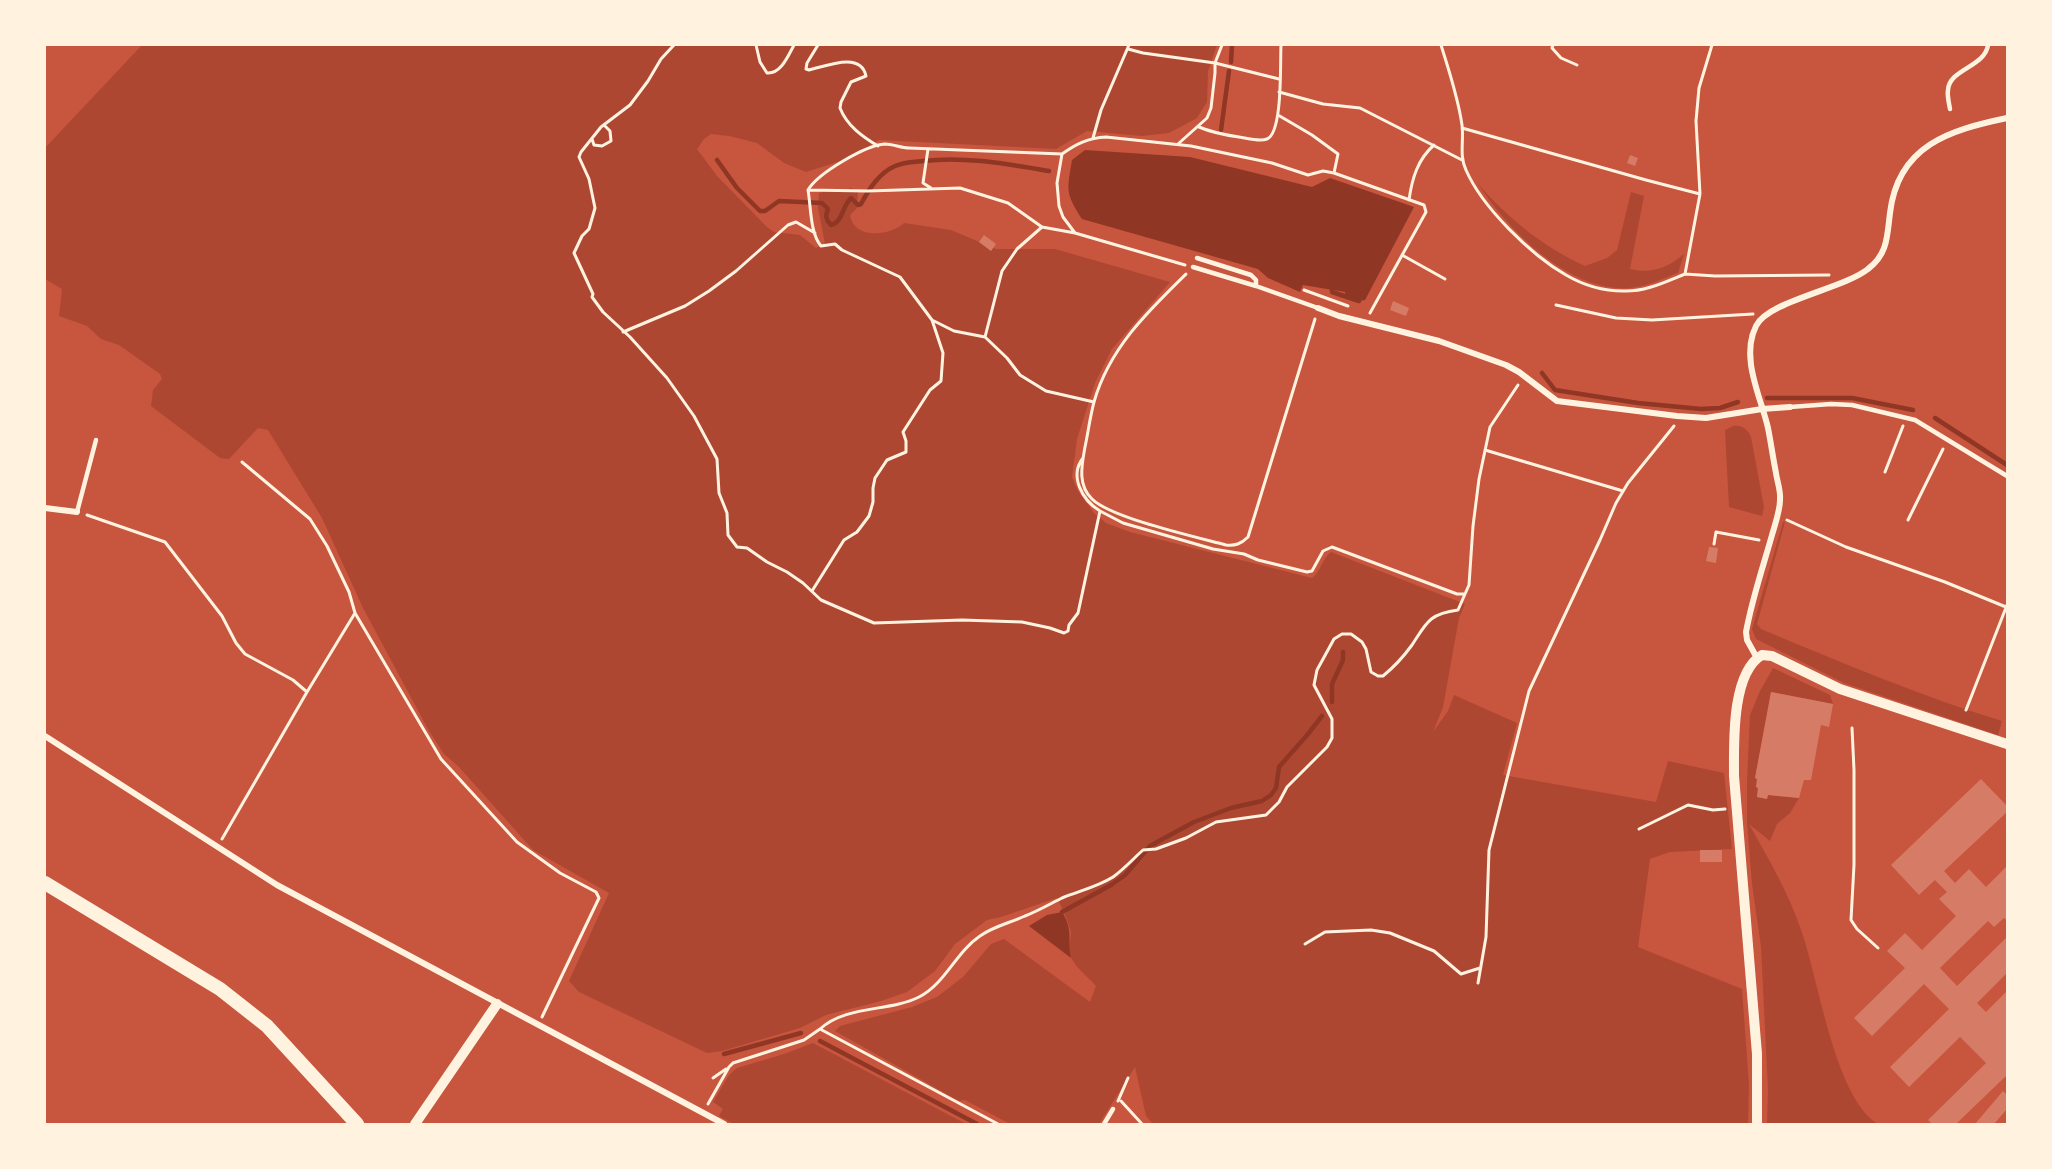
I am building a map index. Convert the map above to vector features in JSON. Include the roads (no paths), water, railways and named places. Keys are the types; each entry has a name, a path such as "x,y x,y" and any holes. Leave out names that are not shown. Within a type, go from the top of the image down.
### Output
{"main road":[{"path":"45,884 220,988 267,1026 357,1124"}],"street":[{"path":"1757,658 1747,640 1746,632 1780,499 1767,427 1753,375 1751,345 1756,327 1764,316 1789,303 1849,280 1880,258 1887,245 1894,193 1901,177 1913,160 1929,145 1949,133 1968,126 2007,118"},
{"path":"1318,308 1439,341 1506,365 1557,401 1677,416 1717,417 1762,409 1790,407"},
{"path":"45,508 77,512"},
{"path":"1757,1124 1756,1054 1747,913 1736,809 1734,744 1744,677 1750,665 1762,655 1772,656 1840,689 2007,744"},
{"path":"45,736 277,885 724,1124"},
{"path":"415,1124 497,1004"}],"lane":[{"path":"1950,109 1948,88 1951,81 1983,57 1988,45"},
{"path":"1197,258 1251,275 1256,280 1256,286"},
{"path":"1193,267 1318,308"},
{"path":"1790,407 1852,405 1915,420 2007,476"},
{"path":"77,512 96,440"},
{"path":"1104,1124 1113,1109"}],"waterway":[{"path":"1231,62 1232,45"},
{"path":"1221,130 1229,71"},
{"path":"717,160 737,188 760,211 765,211 779,201 822,203 828,209 826,218 831,225 838,221 851,198 858,205 861,204 879,177 889,169 902,164 939,160 970,160 1049,171"},
{"path":"1332,285 1332,292 1359,301"},
{"path":"1542,373 1555,390 1638,403 1701,409 1720,408 1738,402"},
{"path":"1767,398 1852,398 1913,410"},
{"path":"1935,418 2007,465"},
{"path":"1332,702 1332,684 1343,660 1343,652"},
{"path":"1062,912 1125,875 1150,846 1194,822 1231,808 1262,801 1271,795 1276,788 1279,767 1322,716"},
{"path":"724,1054 801,1033"},
{"path":"820,1041 977,1124"}]}
